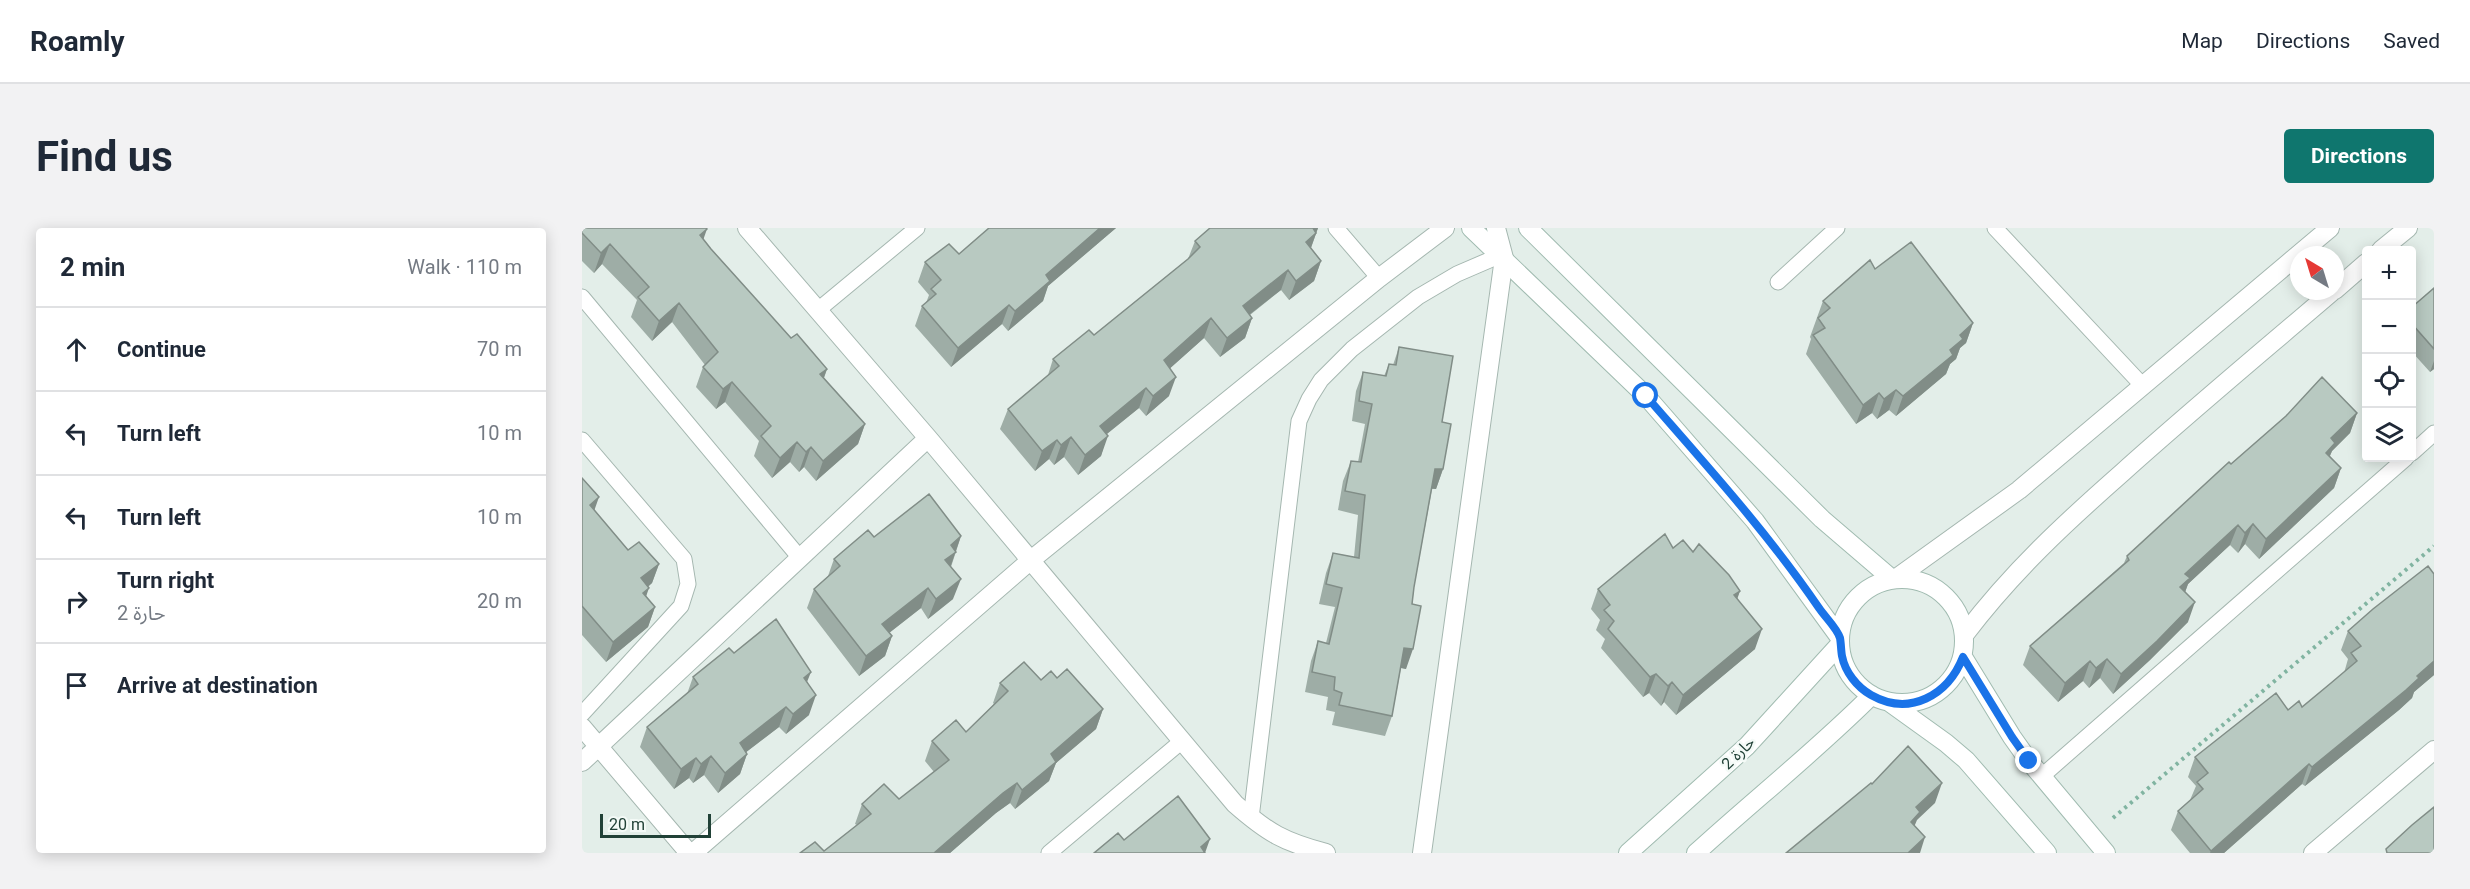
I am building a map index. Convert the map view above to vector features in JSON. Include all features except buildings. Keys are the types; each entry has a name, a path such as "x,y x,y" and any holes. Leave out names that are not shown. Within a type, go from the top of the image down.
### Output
{"street":[{"path":"747,228 928,438 1235,804 1263,828 1275,844 1294,844 1326,853"},
{"path":"582,727 691,853 1031,560 1379,278 1445,228"},
{"path":"1471,228 1646,396 1755,520 1840,641"},
{"path":"1422,853 1502,257 1496,228"},
{"path":"1528,228 1805,503 1894,579"},
{"path":"1894,579 2019,490 2330,228"},
{"path":"2386,246 2408,228"},
{"path":"2344,282 2362,267"},
{"path":"1965,634 1986,606 2033,553 2176,424 2322,300"},
{"path":"582,762 928,438"},
{"path":"1880,699 1905,704 1920,701 1935,694 1957,672 1963,657 1965,634 1961,618 1953,603 1928,583 1912,579 1894,579 1878,583 1856,599 1842,624 1840,641 1842,660 1859,687 1946,743 1966,760 2047,853"},
{"name":"حارة 2","path":"1628,853 1747,746 1840,641"},
{"path":"1963,657 2012,737 2106,853"},
{"path":"1695,853 1753,802 1880,699"},
{"path":"2313,853 2434,750"}],"lane":[{"path":"818,310 917,228"},
{"path":"1336,228 1379,278"},
{"path":"1778,282 1837,228"},
{"path":"1995,228 2143,386"},
{"path":"1251,818 1299,421 1321,380 1352,349 1418,297 1457,274 1502,257"},
{"path":"582,297 800,558"},
{"path":"2416,449 2434,433"},
{"path":"582,440 684,559 688,584 681,606 582,714"},
{"path":"2042,776 2401,462"},
{"path":"1049,853 1182,741"}],"path":[{"path":"2092,836 2434,546"}],"route":[{"path":"1646,396 1755,520 1803,585 1840,638 1842,660 1859,687 1888,702 1905,704 1920,701 1935,694 1947,684 1957,672 1963,657 2029,761"}]}
